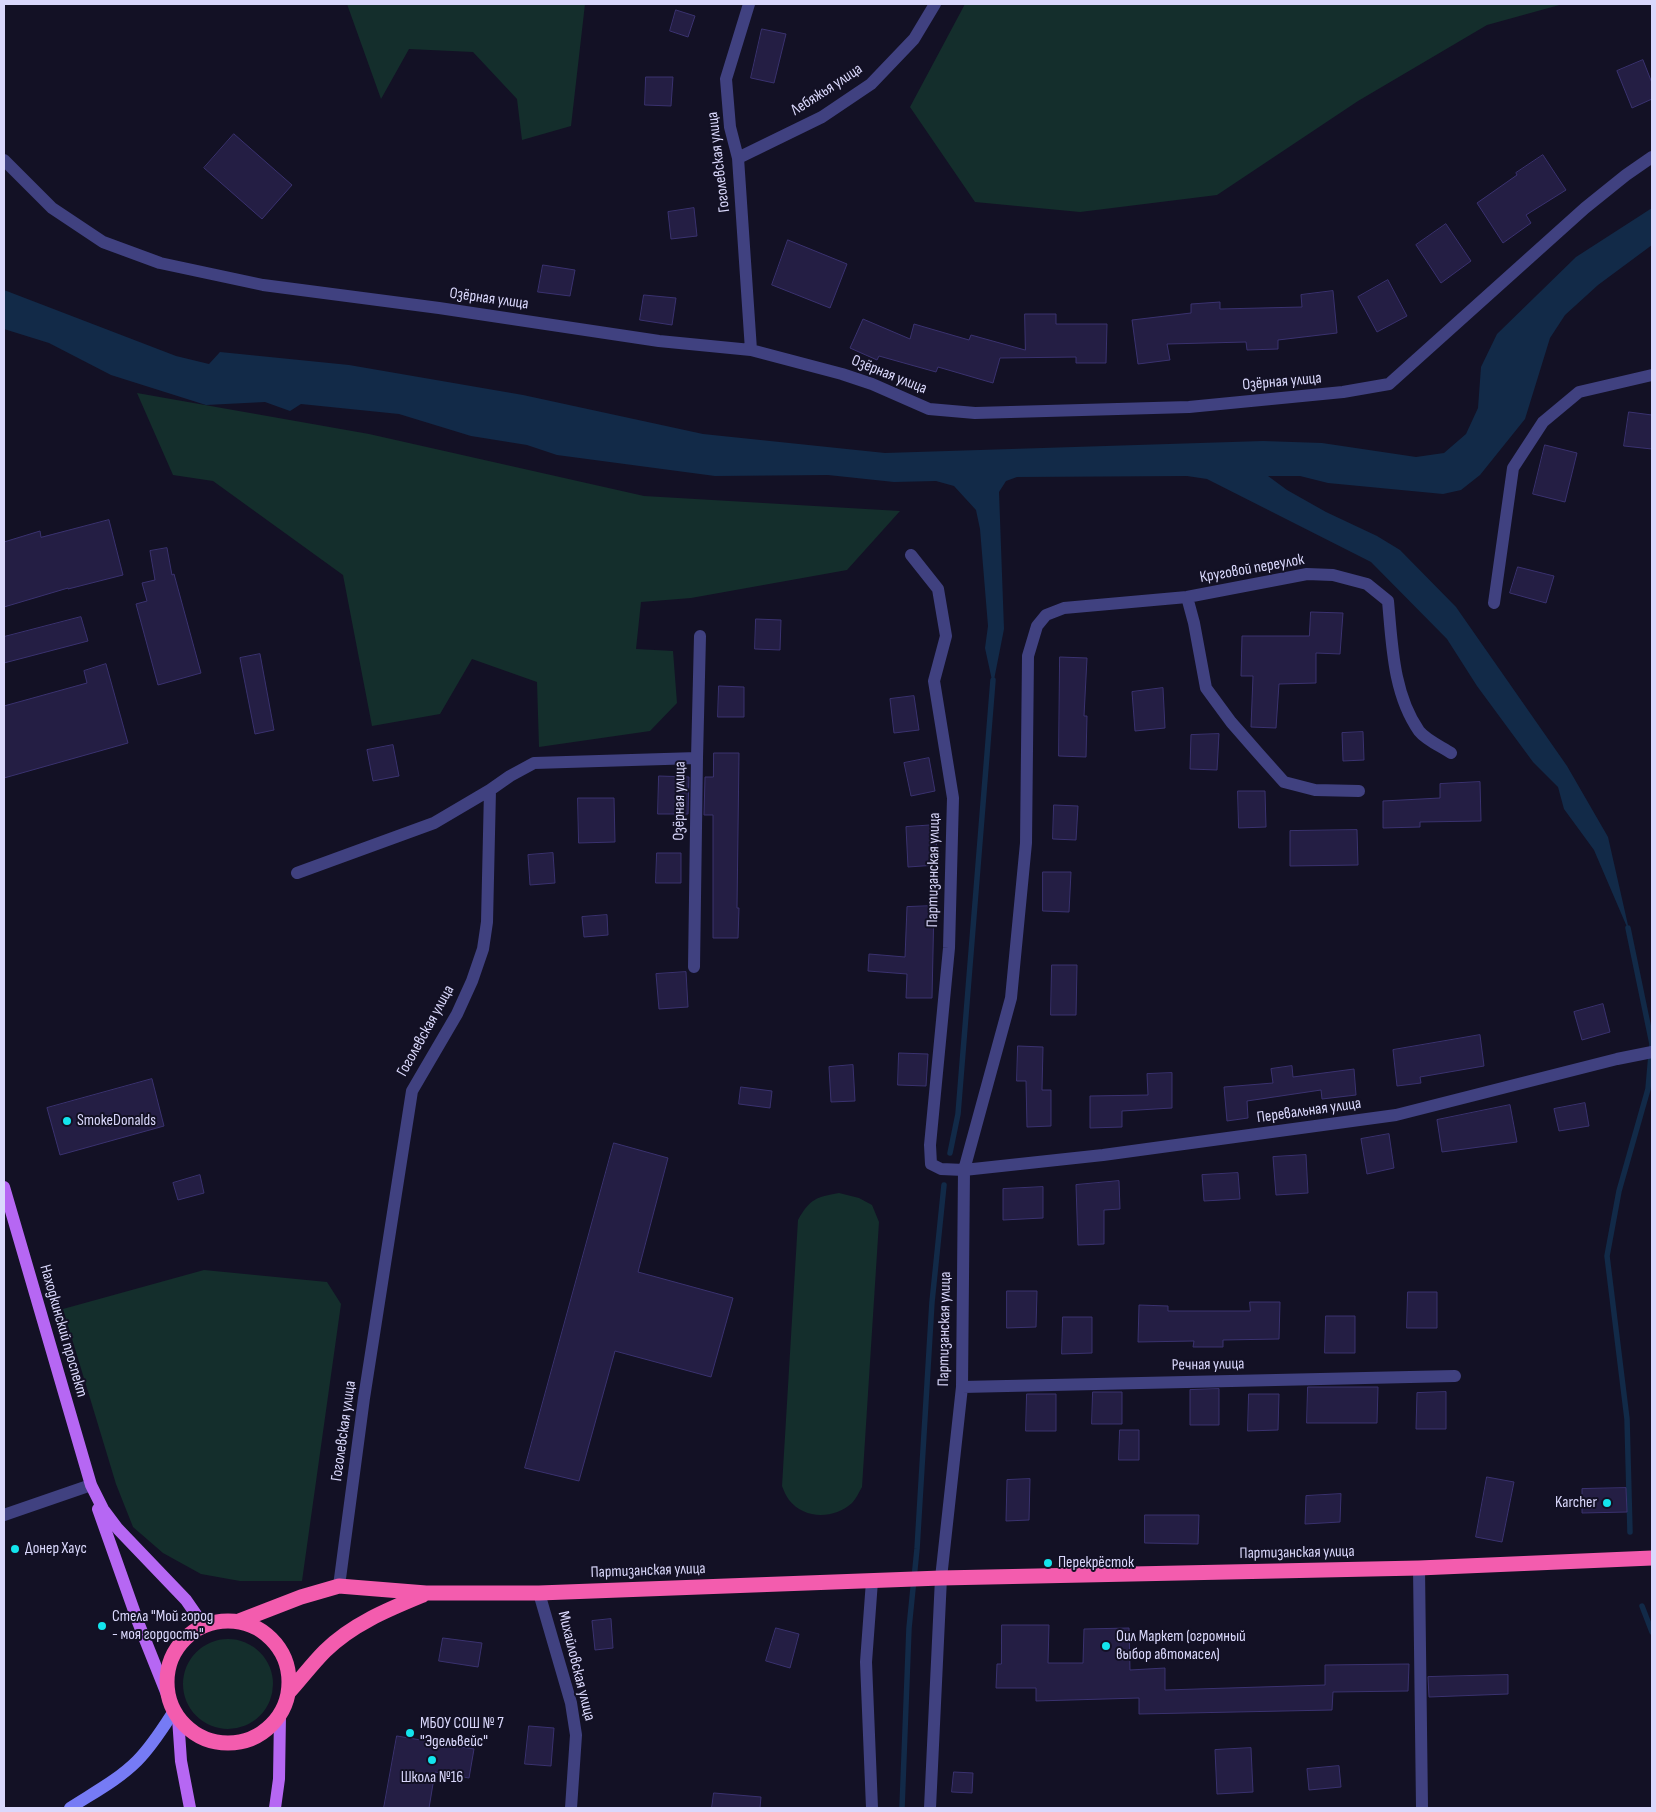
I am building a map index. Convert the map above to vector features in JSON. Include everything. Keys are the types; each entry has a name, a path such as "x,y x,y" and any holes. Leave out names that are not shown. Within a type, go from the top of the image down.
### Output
{"highway":[{"name":"Партизанская улица","path":"239,1621 301,1596 340,1586 426,1593 540,1592 935,1578 1419,1568 1652,1558"},
{"name":"Партизанская улица","path":"289,1692 326,1650 367,1620 426,1593"},
{"path":"215,1621 239,1621 261,1629 279,1646 288,1668 289,1692 280,1715 264,1732 244,1742 218,1743 195,1735 173,1709 167,1672 176,1648 192,1631 215,1621"}],"main road":[{"name":"Находкинский проспект","path":"4,1187 91,1485"},
{"path":"91,1485 103,1509 118,1529 186,1600 204,1626"},
{"path":"91,1485 135,1612 173,1709 190,1808"},
{"path":"70,1808 113,1780 136,1762 161,1731 173,1709"},
{"path":"275,1808 279,1779 280,1715"}],"street":[{"name":"Гоголевская улица","path":"749,4 726,79 730,127 738,158 752,350"},
{"name":"Лебяжья улица","path":"738,158 822,117 871,84 914,39 935,4"},
{"name":"Озёрная улица","path":"4,160 52,208 103,242 152,260 263,285 659,340 752,350 872,384 929,409 975,414 1189,407 1342,392 1389,384 1585,208 1652,157"},
{"path":"1494,603 1513,468 1544,422 1579,392 1652,375"},
{"name":"Партизанская улица","path":"911,555 938,589 946,636 934,681 952,798 950,948 930,1145 931,1164 941,1169 964,1170"},
{"name":"Круговой переулок","path":"1037,626 1046,615 1064,608 1187,597 1307,574 1333,575 1367,584 1388,601 1393,656 1403,700 1420,732 1451,753"},
{"path":"1187,597 1194,623 1206,688 1231,722 1259,754 1284,782 1315,790 1359,791"},
{"name":"Партизанская улица","path":"930,1808 935,1578 962,1387 964,1170 1011,998 1026,843 1028,656 1037,626"},
{"name":"Озёрная улица","path":"694,967 696,758 700,636"},
{"path":"297,873 434,823 534,763 696,758"},
{"name":"Гоголевская улица","path":"340,1586 364,1398 412,1091 457,1014 472,981 483,949 487,922 490,790"},
{"name":"Перевальная улица","path":"964,1170 1103,1155 1396,1115 1617,1059 1652,1052"},
{"name":"Речная улица","path":"962,1387 1455,1376"},
{"path":"4,1515 91,1485"},
{"path":"1419,1568 1422,1808"},
{"path":"872,1808 866,1662 878,1581"},
{"name":"Михайловская улица","path":"540,1592 572,1702 576,1735 571,1808"}],"green space":[{"path":"347,4 585,4 571,126 522,140 517,99 473,52 409,49 381,99"},
{"path":"965,4 1563,4 1487,25 1358,101 1217,195 1080,212 975,202 910,107"},
{"path":"137,393 369,434 644,496 900,511 847,570 691,598 641,602 636,649 673,651 677,703 650,731 539,747 537,682 472,659 440,714 372,726 343,575 213,481 173,475"},
{"path":"839,1193 859,1198 872,1205 879,1222 862,1487 853,1501 845,1508 837,1512 820,1515 811,1514 796,1507 788,1498 782,1486 798,1220 806,1207 814,1200"},
{"path":"204,1270 327,1282 341,1304 302,1581 240,1581 201,1574 163,1553 133,1527 116,1484 63,1309"},
{"path":"219,1639 237,1639 253,1646 266,1659 273,1675 273,1693 266,1709 253,1722 237,1729 219,1729 203,1722 190,1709 183,1693 183,1675 190,1659 203,1646"}],"water":[{"path":"1652,208 1652,245 1598,285 1565,315 1550,338 1525,419 1480,475 1461,490 1443,494 1328,483 1300,476 1268,476 1287,490 1326,512 1377,536 1400,550 1456,607 1567,766 1608,837 1630,934 1594,850 1564,809 1558,787 1533,762 1477,686 1447,639 1371,562 1207,479 1187,476 1017,477 1006,481 999,492 1004,629 993,685 985,648 988,626 980,529 976,510 954,486 936,481 894,482 828,475 715,476 557,455 527,445 471,436 399,414 301,404 290,411 265,402 206,405 111,375 49,343 4,329 4,290 176,356 209,364 220,352 349,365 523,395 703,434 885,453 1263,441 1322,443 1416,457 1444,453 1466,434 1478,408 1481,367 1497,334 1576,257"}],"building":[{"path":"676,10 695,16 688,37 670,31"},
{"path":"762,29 786,34 774,83 751,78"},
{"path":"1643,60 1652,83 1652,99 1632,108 1617,71"},
{"path":"646,77 673,77 671,106 645,105"},
{"path":"234,134 292,185 262,219 204,168"},
{"path":"1543,155 1566,190 1526,215 1531,223 1503,243 1477,203"},
{"path":"694,208 697,236 671,239 668,212"},
{"path":"1446,224 1471,261 1441,283 1416,245"},
{"path":"788,240 847,264 830,308 772,285"},
{"path":"543,265 575,270 570,296 538,292"},
{"path":"1388,280 1407,316 1377,332 1358,297"},
{"path":"1333,291 1337,333 1278,340 1278,349 1247,350 1246,342 1167,344 1170,360 1138,364 1132,320 1191,313 1191,304 1220,302 1220,309 1302,307 1301,295"},
{"path":"644,295 676,298 672,325 640,320"},
{"path":"1025,314 1056,314 1056,324 1107,324 1106,363 1076,363 1076,357 1000,358 993,383 938,367 936,372 879,356 877,360 850,348 863,319 910,339 914,324 969,340 971,335 1025,350"},
{"path":"1629,412 1652,415 1652,449 1624,446"},
{"path":"1545,445 1577,453 1565,502 1533,494"},
{"path":"109,520 123,575 68,588 4,607 4,542 40,531 41,537"},
{"path":"167,548 172,575 174,574 201,673 158,685 136,604 147,601 142,583 155,580 150,551"},
{"path":"1518,567 1554,576 1546,603 1510,593"},
{"path":"1311,612 1343,613 1340,654 1316,653 1316,683 1279,684 1276,728 1251,727 1253,676 1241,676 1242,636 1309,636"},
{"path":"81,617 88,641 4,663 4,637"},
{"path":"756,619 781,620 780,650 755,649"},
{"path":"260,654 274,730 255,734 240,658"},
{"path":"1060,657 1087,658 1084,716 1087,716 1086,757 1059,756"},
{"path":"106,664 128,743 4,778 4,706 87,683 84,671"},
{"path":"719,686 744,687 744,717 718,717"},
{"path":"1163,688 1165,728 1135,731 1132,692"},
{"path":"914,696 919,730 894,733 890,699"},
{"path":"1363,732 1364,760 1343,761 1342,733"},
{"path":"1219,734 1217,770 1190,769 1191,735"},
{"path":"393,745 399,776 373,781 367,750"},
{"path":"714,753 739,753 738,938 713,938 713,815 704,815 705,777 713,777"},
{"path":"929,758 935,791 911,796 904,763"},
{"path":"659,776 689,777 688,814 658,814"},
{"path":"1480,782 1481,821 1420,822 1420,827 1383,828 1383,801 1440,798 1440,784"},
{"path":"1238,791 1265,791 1266,827 1239,828"},
{"path":"578,798 614,798 615,842 579,843"},
{"path":"1054,805 1078,806 1076,840 1053,839"},
{"path":"936,825 937,865 908,867 906,827"},
{"path":"1357,830 1358,865 1290,866 1290,831"},
{"path":"553,853 555,883 530,885 528,855"},
{"path":"657,853 681,853 681,883 656,883"},
{"path":"1043,872 1071,872 1069,912 1043,911"},
{"path":"934,906 932,998 906,998 907,974 868,971 869,954 905,957 907,907"},
{"path":"607,915 608,935 584,937 582,917"},
{"path":"1052,965 1077,965 1076,1015 1051,1015"},
{"path":"686,972 688,1007 659,1009 656,974"},
{"path":"1603,1004 1610,1032 1582,1040 1574,1012"},
{"path":"1480,1035 1484,1066 1420,1077 1421,1083 1397,1086 1393,1050"},
{"path":"1018,1046 1043,1047 1042,1090 1051,1090 1051,1126 1027,1127 1026,1081 1017,1081"},
{"path":"899,1053 928,1054 926,1086 898,1085"},
{"path":"853,1065 855,1101 831,1102 829,1067"},
{"path":"1292,1066 1293,1077 1354,1069 1356,1095 1322,1099 1321,1090 1247,1101 1248,1118 1227,1121 1224,1087 1273,1083 1271,1069"},
{"path":"1172,1073 1172,1108 1122,1111 1122,1127 1090,1128 1090,1096 1148,1095 1147,1074"},
{"path":"152,1079 164,1126 60,1155 47,1108"},
{"path":"741,1087 772,1091 770,1108 739,1104"},
{"path":"1585,1103 1589,1126 1559,1131 1554,1109"},
{"path":"1510,1105 1517,1142 1442,1152 1437,1120"},
{"path":"1389,1134 1394,1168 1367,1174 1361,1139"},
{"path":"614,1143 668,1158 638,1272 733,1298 711,1377 615,1351 579,1481 525,1468"},
{"path":"1306,1155 1308,1193 1276,1195 1273,1157"},
{"path":"1238,1173 1240,1199 1204,1201 1202,1175"},
{"path":"200,1175 204,1193 178,1200 173,1183"},
{"path":"1119,1181 1120,1209 1104,1210 1104,1244 1078,1245 1076,1185"},
{"path":"1043,1187 1043,1218 1003,1220 1003,1189"},
{"path":"1007,1291 1037,1291 1036,1327 1007,1328"},
{"path":"1408,1292 1437,1292 1437,1328 1407,1328"},
{"path":"1250,1302 1280,1302 1279,1339 1223,1340 1223,1347 1193,1347 1194,1341 1138,1342 1139,1305 1168,1306 1168,1311 1250,1311"},
{"path":"1326,1316 1355,1316 1355,1353 1325,1353"},
{"path":"1063,1317 1092,1317 1092,1353 1062,1354"},
{"path":"1308,1387 1378,1387 1377,1423 1307,1423"},
{"path":"1219,1389 1219,1425 1190,1425 1190,1390"},
{"path":"1093,1392 1122,1392 1122,1424 1092,1424"},
{"path":"1446,1392 1446,1429 1416,1429 1417,1393"},
{"path":"1027,1394 1056,1394 1056,1431 1026,1431"},
{"path":"1249,1394 1279,1394 1278,1430 1248,1431"},
{"path":"1120,1430 1139,1430 1139,1460 1119,1460"},
{"path":"1487,1477 1514,1482 1502,1542 1476,1537"},
{"path":"1030,1479 1029,1520 1006,1521 1007,1480"},
{"path":"1626,1488 1627,1512 1582,1513 1582,1489"},
{"path":"1341,1494 1340,1522 1305,1524 1306,1496"},
{"path":"1145,1515 1199,1515 1198,1544 1145,1543"},
{"path":"611,1619 613,1648 595,1650 592,1621"},
{"path":"1002,1625 1049,1625 1048,1663 1083,1663 1084,1629 1129,1628 1130,1670 1165,1668 1165,1690 1325,1685 1325,1665 1409,1664 1408,1691 1333,1692 1332,1710 1139,1714 1139,1698 1036,1701 1036,1688 996,1688 997,1664 1001,1664"},
{"path":"776,1628 799,1634 790,1668 766,1661"},
{"path":"443,1638 482,1643 478,1667 439,1661"},
{"path":"1508,1675 1508,1694 1429,1697 1428,1677"},
{"path":"529,1726 554,1728 551,1766 525,1764"},
{"name":"Школа №16","path":"397,1736 474,1749 469,1778 435,1772 429,1808 384,1808"},
{"path":"1251,1748 1253,1792 1217,1794 1215,1750"},
{"path":"1339,1766 1341,1787 1309,1790 1307,1769"},
{"path":"954,1772 973,1773 972,1793 952,1792"},
{"path":"714,1793 761,1797 760,1808 712,1808"}],"waterway":[{"path":"950,1153 958,1114 993,680"},
{"path":"1628,928 1652,1044 1648,1089 1619,1191 1607,1256 1627,1419 1630,1532"},
{"path":"902,1808 909,1628 917,1549 932,1302 944,1185"},
{"path":"1642,1606 1652,1632"}],"place":[{"name":"SmokeDonalds","path":"67,1121"},
{"name":"Karcher","path":"1607,1503"},
{"name":"Донер Хаус","path":"15,1549"},
{"name":"Перекрёсток","path":"1048,1563"},
{"name":"Стела \"Мой город - моя гордость\"","path":"102,1626"},
{"name":"Оил Маркет (огромный выбор автомасел)","path":"1106,1646"},
{"name":"МБОУ СОШ № 7 \"Эдельвейс\"","path":"410,1733"},
{"name":"Школа №16","path":"432,1760"}]}
